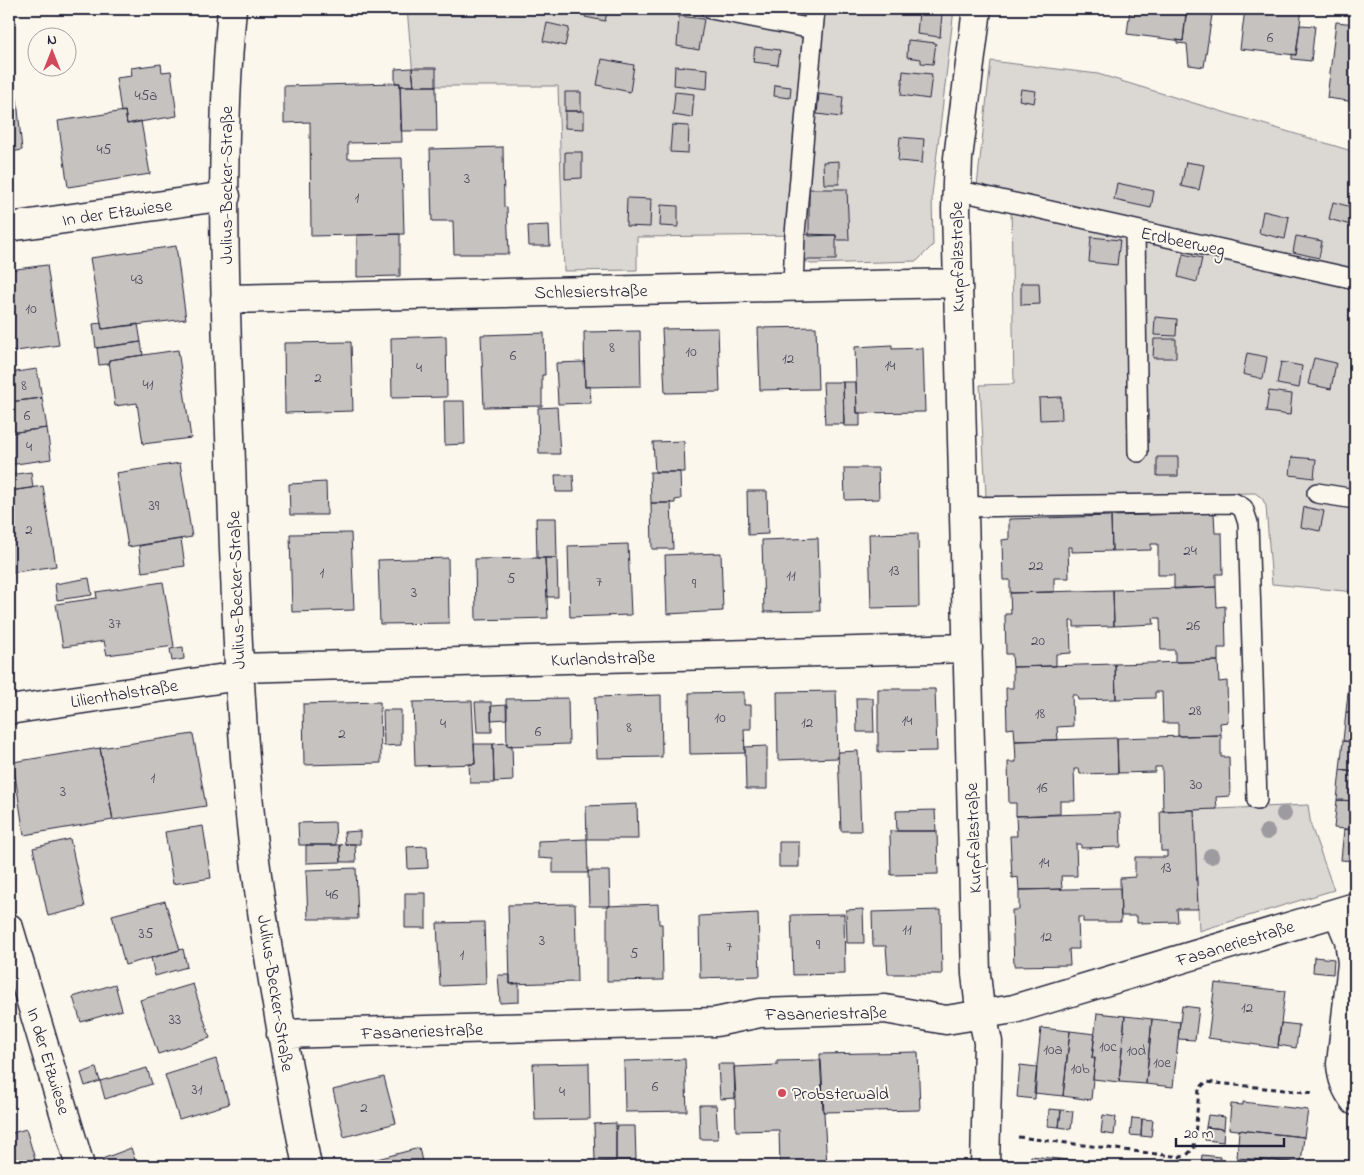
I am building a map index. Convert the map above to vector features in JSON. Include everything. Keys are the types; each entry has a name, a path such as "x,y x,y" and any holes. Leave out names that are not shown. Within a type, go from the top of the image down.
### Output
{"street":[{"name":"Julius-Becker-Straße","path":"232,9 226,101 225,300 239,672 254,847 281,1034 308,1166"},
{"name":"Kurpfalzstraße","path":"977,9 956,190 976,974 981,1015 988,1042 985,1166"},
{"name":"In der Etzwiese","path":"9,227 226,196"},
{"name":"Schlesierstraße","path":"225,300 957,283"},
{"name":"Kurlandstraße","path":"239,672 968,648"},
{"name":"Lilienthalstraße","path":"9,710 239,672"},
{"name":"Fasaneriestraße","path":"281,1034 716,1022 760,1013 885,1009 946,1020 1014,1009 1346,910"},
{"path":"1346,910 1352,963 1342,1064 1351,1095"},
{"name":"In der Etzwiese","path":"9,928 80,1166"}],"lane":[{"path":"711,9 813,30"},
{"path":"793,287 795,234 816,9"},
{"name":"Erdbeerweg","path":"956,190 1011,204 1355,279"},
{"path":"1136,231 1138,452"},
{"path":"1317,493 1355,499"},
{"path":"964,508 1234,503 1243,508 1248,523 1257,800"}],"path":[{"path":"986,1133 1181,1157 1187,1155 1194,1148 1199,1089 1206,1082 1331,1095 1351,1095"}],"shaded area":[{"path":"407,9 954,9 932,195 933,245 917,261 811,264 803,260 801,235 637,237 637,270 564,271 558,86 414,86"},
{"path":"991,61 1098,74 1355,152 1355,592 1272,584 1266,506 1262,498 1255,493 991,498 986,496 980,385 1014,384 1011,203 977,186"},
{"path":"1308,805 1311,826 1334,890 1199,931 1194,810"}],"building":[{"path":"587,9 608,9 605,21 585,17"},
{"path":"1130,9 1187,9 1183,41 1127,34"},
{"path":"1245,9 1302,9 1296,55 1240,49"},
{"path":"919,12 942,13 940,37 917,34"},
{"path":"1186,12 1212,15 1204,67 1189,65 1187,44 1177,43 1177,40 1183,41"},
{"path":"679,16 704,19 699,50 677,46"},
{"path":"1336,22 1355,24 1355,102 1327,98"},
{"path":"547,23 569,28 565,46 543,41"},
{"path":"1300,25 1315,26 1311,61 1292,59 1292,54 1296,55"},
{"path":"908,40 936,43 933,64 921,63 921,59 907,57"},
{"path":"755,47 780,50 778,65 753,62"},
{"path":"602,59 634,65 630,92 597,85"},
{"path":"161,64 162,72 171,71 177,116 127,124 125,111 121,112 116,78 132,76 131,68"},
{"path":"675,66 708,69 707,89 674,85"},
{"path":"412,68 436,68 436,86 414,86"},
{"path":"412,68 414,86 400,86 400,83 395,83 395,69"},
{"path":"903,71 932,74 929,99 901,95"},
{"path":"400,83 402,142 348,143 348,159 402,158 404,234 311,236 310,122 284,123 284,86"},
{"path":"775,85 791,87 790,98 774,96"},
{"path":"400,86 436,86 437,131 401,131"},
{"path":"1021,89 1036,91 1034,103 1019,100"},
{"path":"565,92 581,92 581,111 565,111"},
{"path":"675,92 694,94 692,118 673,115"},
{"path":"819,94 843,97 841,117 817,114"},
{"path":"17,99 22,150 11,152 9,100"},
{"path":"125,111 127,124 141,121 150,174 68,187 58,121"},
{"path":"565,111 584,111 584,129 565,128"},
{"path":"672,125 689,126 688,153 670,152"},
{"path":"900,137 924,139 922,163 898,161"},
{"path":"9,138 15,187 9,188"},
{"path":"503,147 504,207 507,208 509,254 454,254 453,221 432,221 430,149"},
{"path":"565,152 582,152 582,178 565,179"},
{"path":"839,161 839,184 824,184 823,162"},
{"path":"1186,162 1204,165 1199,190 1181,186"},
{"path":"1117,183 1154,191 1151,208 1114,200"},
{"path":"809,189 847,189 849,240 836,240 836,235 809,236"},
{"path":"627,198 651,199 650,227 626,226"},
{"path":"1333,202 1355,208 1354,226 1329,219"},
{"path":"661,205 678,206 678,227 660,226"},
{"path":"1263,211 1289,217 1285,239 1259,233"},
{"path":"549,225 550,246 529,246 528,226"},
{"path":"400,234 400,276 357,277 357,235"},
{"path":"802,234 836,235 836,260 803,260"},
{"path":"1296,236 1322,241 1319,258 1293,252"},
{"path":"1091,237 1120,240 1117,265 1089,262"},
{"path":"176,246 186,319 102,329 90,258"},
{"path":"1183,254 1202,258 1197,282 1178,277"},
{"path":"47,265 59,345 9,352 9,270"},
{"path":"1021,283 1039,283 1040,304 1021,305"},
{"path":"1155,317 1177,319 1176,336 1154,335"},
{"path":"101,323 102,329 138,324 141,342 96,348 93,324"},
{"path":"816,327 818,389 760,390 758,328"},
{"path":"718,328 720,392 665,393 662,329"},
{"path":"640,331 641,386 585,387 584,332"},
{"path":"544,333 545,375 542,375 542,406 484,407 481,335"},
{"path":"446,336 447,397 392,398 391,338"},
{"path":"1154,339 1176,339 1176,358 1153,358"},
{"path":"141,342 143,355 109,360 109,364 99,365 97,348"},
{"path":"351,342 353,411 285,413 284,343"},
{"path":"892,345 892,349 923,348 925,412 857,413 855,347"},
{"path":"178,350 191,438 143,444 137,403 115,406 109,360"},
{"path":"1247,353 1267,357 1263,379 1243,374"},
{"path":"1314,358 1336,363 1331,389 1308,384"},
{"path":"584,362 585,387 590,386 591,403 558,404 556,363"},
{"path":"1281,362 1302,366 1299,388 1277,384"},
{"path":"37,369 42,398 9,402 9,373"},
{"path":"823,382 843,382 844,424 825,424"},
{"path":"843,382 856,382 857,413 860,413 860,426 844,426"},
{"path":"1269,391 1292,394 1290,415 1266,412"},
{"path":"1061,397 1062,419 1040,420 1039,398"},
{"path":"42,398 47,428 9,433 9,402"},
{"path":"444,401 464,401 465,444 445,445"},
{"path":"557,407 560,454 539,454 538,408"},
{"path":"47,428 51,459 9,465 9,433"},
{"path":"684,441 685,472 655,472 653,442"},
{"path":"1157,457 1178,457 1178,476 1157,476"},
{"path":"1292,457 1316,459 1314,478 1290,475"},
{"path":"180,463 192,537 128,547 116,473"},
{"path":"844,468 878,468 879,499 845,500"},
{"path":"31,472 33,488 9,491 9,475"},
{"path":"650,472 680,472 681,499 675,500 675,503 651,503"},
{"path":"555,475 573,475 574,492 556,492"},
{"path":"326,482 327,515 290,515 289,484"},
{"path":"43,486 56,566 9,573 9,491"},
{"path":"747,491 767,491 768,534 748,535"},
{"path":"651,503 671,503 673,549 652,549"},
{"path":"1304,507 1324,511 1320,531 1301,527"},
{"path":"1214,513 1215,533 1222,533 1223,574 1216,574 1216,587 1174,589 1174,575 1158,575 1158,544 1151,544 1151,550 1112,551 1111,516"},
{"path":"1111,516 1112,551 1072,552 1072,547 1068,547 1069,578 1054,578 1054,592 1010,593 1010,580 1003,580 1002,540 1009,539 1009,519"},
{"path":"536,518 556,518 557,558 537,558"},
{"path":"351,533 354,610 292,612 290,534"},
{"path":"918,533 919,607 871,608 869,534"},
{"path":"818,538 820,611 764,612 762,540"},
{"path":"181,539 185,566 142,572 139,546"},
{"path":"628,544 631,615 570,617 568,546"},
{"path":"721,553 723,611 667,614 665,555"},
{"path":"448,558 449,623 380,624 378,560"},
{"path":"545,558 548,618 476,620 475,559"},
{"path":"545,558 557,558 558,597 547,597"},
{"path":"89,578 92,595 57,600 55,584"},
{"path":"163,582 174,646 107,655 104,641 63,647 56,604 97,598 96,592"},
{"path":"1216,587 1217,607 1225,606 1226,648 1218,648 1218,661 1175,662 1175,650 1161,650 1160,618 1153,618 1154,624 1114,626 1113,590"},
{"path":"1113,590 1114,626 1074,627 1074,621 1070,621 1071,653 1056,654 1056,666 1013,667 1012,654 1006,654 1005,614 1011,614 1010,593"},
{"path":"183,647 184,659 172,661 170,649"},
{"path":"1352,651 1355,651 1355,683 1349,683"},
{"path":"1218,661 1219,682 1227,681 1228,722 1220,723 1221,735 1178,736 1178,723 1163,723 1162,692 1155,692 1155,698 1116,699 1115,664"},
{"path":"1115,664 1116,699 1078,700 1077,695 1072,695 1073,726 1057,727 1058,740 1015,741 1014,728 1007,729 1006,688 1013,688 1013,667"},
{"path":"1349,683 1355,683 1355,713 1346,712"},
{"path":"878,689 935,689 937,751 878,752"},
{"path":"836,691 838,758 778,760 777,692"},
{"path":"744,692 744,705 751,705 751,729 744,729 745,753 690,754 689,693"},
{"path":"661,695 662,757 597,758 595,697"},
{"path":"568,698 569,744 507,746 506,699"},
{"path":"856,698 873,698 874,732 857,732"},
{"path":"472,701 475,764 415,766 413,702"},
{"path":"380,702 381,763 304,765 303,704"},
{"path":"475,702 491,702 492,732 477,732"},
{"path":"507,705 507,719 491,720 491,706"},
{"path":"383,710 401,710 401,745 384,746"},
{"path":"1346,712 1355,713 1355,742 1343,741"},
{"path":"193,734 206,806 113,820 100,748"},
{"path":"1221,735 1221,757 1229,757 1230,796 1216,797 1217,809 1163,811 1162,767 1155,767 1155,772 1118,773 1117,738"},
{"path":"1117,738 1118,773 1080,774 1079,769 1074,769 1075,801 1060,801 1060,814 1016,816 1016,803 1009,803 1008,762 1016,762 1015,741"},
{"path":"1343,741 1355,742 1355,772 1340,770"},
{"path":"507,743 507,746 512,745 513,781 494,782 493,744"},
{"path":"474,744 493,744 494,783 470,783 469,764 475,764"},
{"path":"767,746 767,789 746,789 745,747"},
{"path":"100,748 113,820 24,835 13,762"},
{"path":"858,751 861,831 841,831 838,752"},
{"path":"1340,770 1355,772 1355,801 1337,800"},
{"path":"1337,800 1355,801 1355,830 1334,828"},
{"path":"637,804 638,839 587,839 586,806"},
{"path":"935,810 936,831 897,831 896,811"},
{"path":"1194,810 1198,909 1177,909 1178,922 1137,923 1137,916 1121,916 1120,878 1135,877 1135,857 1167,857 1167,851 1161,851 1160,811"},
{"path":"1120,813 1121,847 1081,848 1081,844 1076,844 1077,876 1061,876 1062,889 1019,890 1018,877 1012,878 1010,836 1017,836 1016,816"},
{"path":"335,822 336,845 299,845 298,823"},
{"path":"203,826 211,878 173,884 165,832"},
{"path":"1344,829 1355,830 1355,861 1341,860"},
{"path":"360,831 360,844 345,844 344,832"},
{"path":"890,831 937,831 938,874 891,875"},
{"path":"70,839 85,907 48,916 33,848"},
{"path":"587,839 588,873 553,873 553,859 538,858 538,841"},
{"path":"779,842 799,842 799,867 779,867"},
{"path":"355,844 356,862 341,862 340,845"},
{"path":"306,845 340,845 341,862 306,863"},
{"path":"427,846 428,868 408,869 407,847"},
{"path":"356,868 358,919 308,919 306,870"},
{"path":"588,871 609,871 610,906 589,906"},
{"path":"1120,888 1121,922 1083,922 1083,917 1078,917 1079,949 1069,949 1070,965 1014,966 1012,910 1019,910 1019,890"},
{"path":"405,893 426,893 426,928 405,928"},
{"path":"165,901 180,950 125,965 112,915"},
{"path":"575,904 577,982 510,984 508,905"},
{"path":"658,904 659,924 662,924 663,980 607,981 607,906"},
{"path":"863,909 864,943 847,943 846,910"},
{"path":"941,910 942,974 888,974 886,946 873,946 872,912"},
{"path":"758,913 760,976 700,978 699,916"},
{"path":"844,914 845,974 793,975 791,915"},
{"path":"484,922 486,984 440,986 437,923"},
{"path":"183,949 187,967 155,976 151,958"},
{"path":"1314,957 1334,959 1333,974 1313,972"},
{"path":"498,975 510,975 510,984 519,983 519,1002 500,1003"},
{"path":"1215,983 1285,991 1278,1048 1208,1038"},
{"path":"115,984 122,1010 81,1022 73,997"},
{"path":"193,984 210,1038 158,1054 140,1000"},
{"path":"1182,1006 1199,1008 1195,1040 1178,1039"},
{"path":"1097,1013 1125,1016 1119,1082 1093,1079 1095,1058 1092,1058"},
{"path":"1125,1016 1152,1019 1146,1084 1119,1082"},
{"path":"1152,1019 1180,1022 1173,1087 1146,1084"},
{"path":"1281,1023 1299,1025 1296,1048 1278,1045"},
{"path":"1041,1028 1070,1031 1063,1096 1034,1093"},
{"path":"1070,1031 1095,1034 1092,1058 1095,1058 1091,1100 1063,1096"},
{"path":"918,1052 920,1110 823,1112 820,1054"},
{"path":"216,1059 229,1104 179,1119 165,1075"},
{"path":"685,1059 687,1111 625,1112 624,1061"},
{"path":"821,1060 827,1166 780,1166 779,1130 736,1131 734,1067 777,1065 777,1061"},
{"path":"589,1063 590,1119 535,1120 533,1064"},
{"path":"718,1064 734,1064 736,1098 720,1099"},
{"path":"1020,1065 1037,1067 1035,1099 1017,1097"},
{"path":"96,1068 100,1081 85,1086 81,1073"},
{"path":"147,1068 152,1084 105,1099 100,1081"},
{"path":"384,1077 396,1123 344,1137 333,1090"},
{"path":"1243,1102 1308,1110 1304,1137 1229,1129 1231,1104 1243,1105"},
{"path":"699,1105 716,1105 718,1139 700,1139"},
{"path":"1049,1109 1061,1110 1059,1127 1048,1126"},
{"path":"1061,1110 1073,1111 1071,1129 1059,1127"},
{"path":"1103,1115 1116,1117 1114,1135 1101,1133"},
{"path":"1208,1115 1225,1117 1224,1129 1206,1127"},
{"path":"1132,1118 1142,1119 1141,1136 1130,1135"},
{"path":"1142,1119 1153,1120 1151,1137 1141,1136"},
{"path":"616,1123 616,1161 595,1162 594,1124"},
{"path":"616,1126 635,1126 636,1160 616,1160"},
{"path":"1206,1127 1224,1129 1223,1142 1205,1140"},
{"path":"26,1129 37,1166 9,1166 9,1134"},
{"path":"1239,1130 1304,1137 1301,1163 1237,1158"},
{"path":"131,1148 137,1166 104,1166 102,1159"},
{"path":"419,1148 423,1166 349,1166 385,1157"},
{"path":"1202,1155 1220,1157 1219,1166 1201,1166"},
{"path":"1031,1156 1058,1159 1057,1166 1030,1166"},
{"path":"1058,1159 1086,1162 1086,1166 1057,1166"},
{"path":"1242,1159 1306,1164 1305,1166 1241,1166"}],"place":[{"name":"Probsterwald","path":"782,1093"}]}
